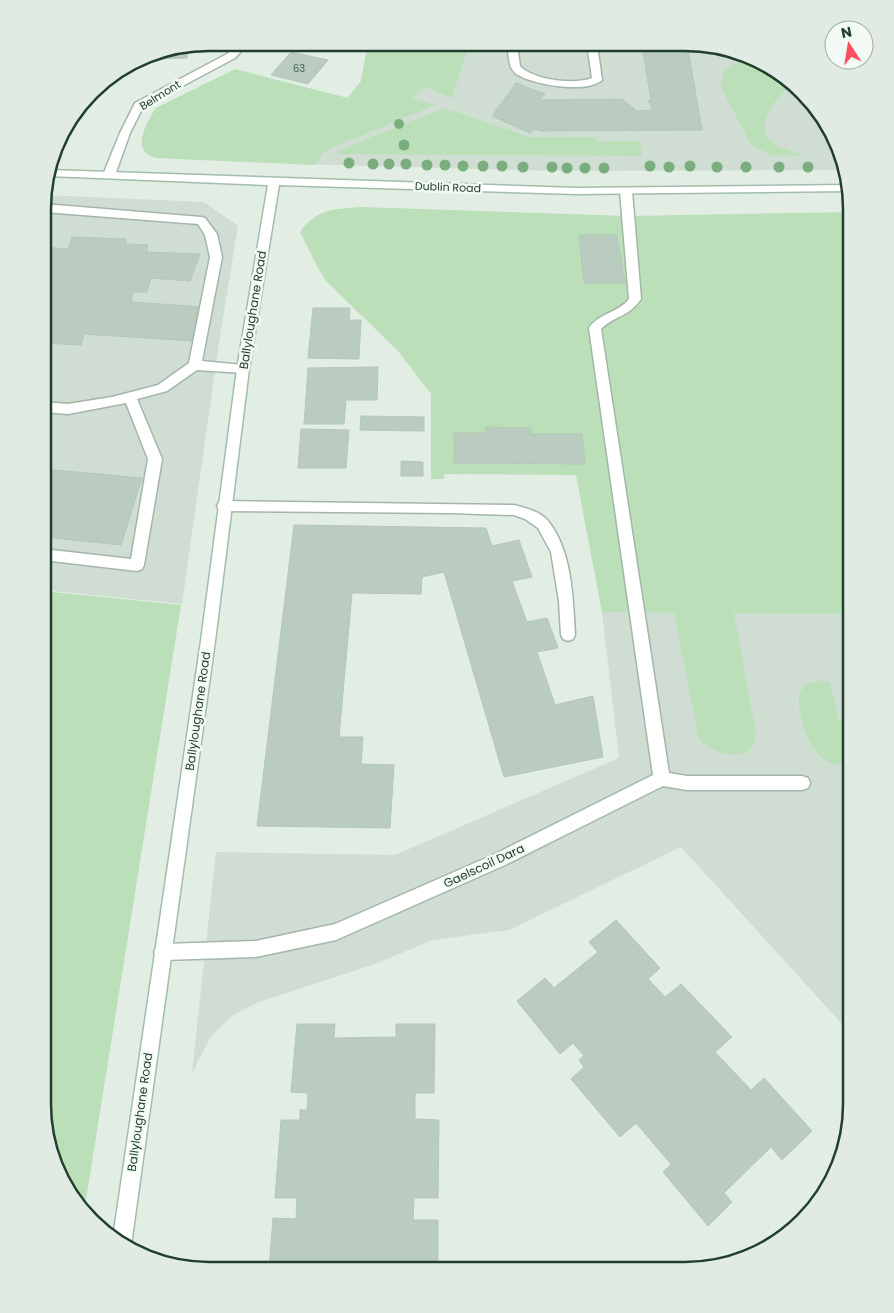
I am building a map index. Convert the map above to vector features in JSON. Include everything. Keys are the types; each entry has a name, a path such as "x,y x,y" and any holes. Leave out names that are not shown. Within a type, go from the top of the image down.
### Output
{"street":[{"path":"513,51 515,66 521,72 552,83 594,82 598,77 594,51"},
{"name":"Belmont","path":"109,175 125,133 139,106 170,87 231,56 235,52"},
{"name":"Dublin Road","path":"56,172 344,184 626,191 841,188"},
{"name":"Ballyloughane Road","path":"123,1236 208,641 243,368 274,180"},
{"path":"626,191 635,299 628,310 601,321 595,328 662,779 687,783 802,783"},
{"path":"51,209 201,221 211,234 216,257 195,365"},
{"path":"51,407 68,410 112,402 162,388 195,365 243,368"},
{"path":"51,555 137,565 155,459 130,397"},
{"path":"224,506 514,510 530,515 543,524 558,552 566,602 568,635"},
{"name":"Gaelscoil Dara","path":"163,952 256,950 336,932 499,860 662,779"}],"shaded area":[{"path":"684,51 705,53 745,63 764,72 781,84 810,113 822,130 831,149 837,170 559,171 295,164 361,81 366,52"},
{"path":"52,195 204,202 238,226 218,349 182,604 51,591"},
{"path":"602,612 843,614 842,1024 681,847 509,930 433,940 372,965 259,1002 233,1015 211,1036 192,1073 216,852 395,855 619,758"}],"green space":[{"path":"467,51 452,98 425,87 411,98 435,105 331,148 323,153 315,165 155,158 147,154 142,147 141,143 144,132 156,108 235,69 348,98 361,81 366,52"},
{"path":"740,62 764,72 787,89 771,108 764,128 768,137 775,144 806,155 772,156 751,145 722,89 722,77 726,69"},
{"path":"444,108 529,137 596,137 597,141 640,141 642,156 338,154 340,150"},
{"path":"362,207 629,216 843,212 843,614 734,613 756,733 754,743 749,750 742,753 723,753 705,745 699,739 674,613 602,612 576,475 444,474 444,479 431,479 431,394 398,351 326,281 300,232 313,218 335,209"},
{"path":"51,592 181,605 86,1202 72,1183 63,1164 54,1134 51,1103"},
{"path":"821,680 830,683 839,720 842,720 842,762 839,765 829,762 821,756 808,738 800,715 799,704 799,694 805,685"}],"building":[{"path":"643,51 688,51 702,130 543,131 534,129 530,133 492,116 516,83 545,94 540,100 622,99 637,111 653,110 648,100 651,101"},
{"path":"291,52 328,60 308,84 271,75"},
{"path":"188,53 187,58 164,59"},
{"path":"579,235 617,235 625,283 584,283"},
{"path":"72,237 126,239 125,244 148,245 146,252 200,254 190,281 151,278 147,292 133,292 131,302 202,307 194,341 84,334 81,345 51,343 51,248 68,249"},
{"path":"313,308 350,308 349,320 361,320 359,359 308,358"},
{"path":"378,367 377,400 346,400 344,424 304,424 308,368"},
{"path":"361,416 424,417 424,431 360,430"},
{"path":"485,427 531,428 531,434 582,434 585,464 454,463 454,433 486,433"},
{"path":"301,429 349,430 346,468 298,468"},
{"path":"401,461 423,462 423,476 401,476"},
{"path":"51,470 142,478 121,545 51,538"},
{"path":"294,525 486,528 492,546 519,540 532,577 512,581 527,622 547,618 558,648 537,652 555,705 593,696 603,757 504,777 444,572 422,577 421,594 352,593 339,737 363,737 361,764 394,765 390,828 257,826"},
{"path":"616,920 660,968 648,979 665,997 681,984 732,1037 715,1052 751,1090 764,1078 812,1131 782,1160 771,1147 724,1193 732,1202 708,1226 663,1172 671,1164 636,1123 620,1137 571,1079 584,1067 579,1060 584,1056 573,1043 560,1054 517,1001 545,978 554,988 598,952 589,942"},
{"path":"297,1024 335,1024 334,1038 396,1037 396,1024 435,1024 434,1093 415,1093 415,1119 439,1120 438,1198 414,1198 413,1220 438,1220 438,1262 270,1262 273,1218 296,1219 297,1198 275,1198 281,1120 300,1120 300,1110 307,1110 308,1093 291,1092"}]}
